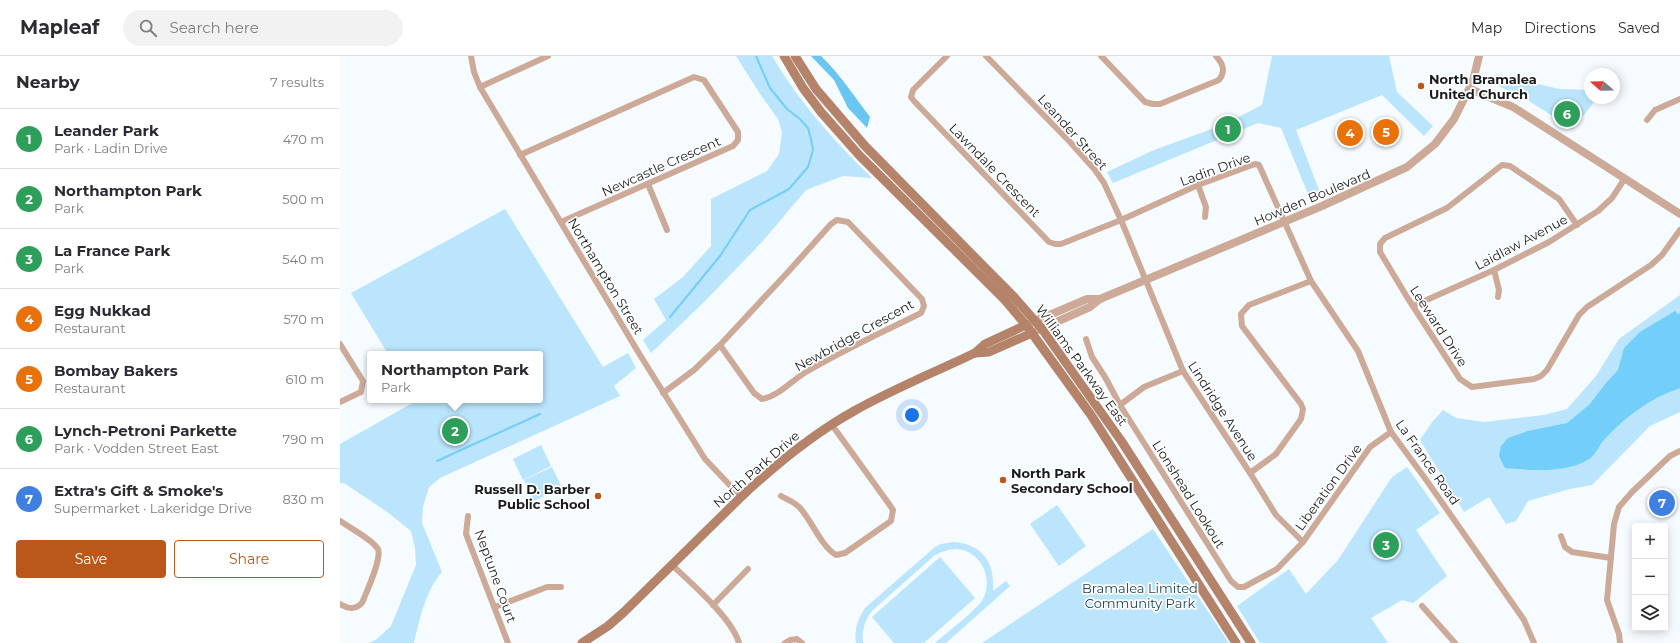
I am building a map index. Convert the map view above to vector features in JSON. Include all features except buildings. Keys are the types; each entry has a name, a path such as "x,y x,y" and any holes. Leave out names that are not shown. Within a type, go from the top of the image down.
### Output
{"main road":[{"name":"Williams Parkway East","path":"784,56 821,112 859,155 1004,299 1029,329 1091,415 1236,643"},
{"name":"Williams Parkway East","path":"796,56 816,89 865,146 1036,321 1122,442 1251,643"},
{"name":"North Park Drive","path":"582,643 608,626 624,612 740,497 810,439 862,407 974,353 989,352 1029,329"}],"street":[{"name":"Northampton Street","path":"472,56 474,72 480,87 663,393 705,459 740,497"},
{"path":"480,87 548,56"},
{"name":"Lawndale Crescent","path":"947,56 913,90 912,97 914,102 1049,242 1061,244 1122,220"},
{"name":"Leander Street","path":"986,56 1070,142 1095,170 1104,184 1122,220 1145,280"},
{"path":"1101,56 1146,102 1160,104 1219,80 1223,75 1224,69 1222,63 1216,56"},
{"name":"Howden Boulevard","path":"1029,329 1042,329 1090,307 1100,299 1350,194 1407,167 1425,153 1446,131 1470,89 1476,75 1479,56"},
{"name":"Newcastle Crescent","path":"520,155 691,78 704,80 738,132 738,140 733,146 561,222"},
{"path":"1470,89 1513,107 1680,214"},
{"path":"1647,120 1655,110 1680,99"},
{"name":"Ladin Drive","path":"1122,220 1198,185 1255,164 1259,165 1284,222"},
{"name":"Leeward Drive","path":"1577,225 1559,199 1510,166 1502,165 1447,208 1385,238 1380,244 1380,252 1460,379 1472,387 1534,379 1542,376 1548,370 1579,315 1587,307 1651,266 1662,255 1680,230"},
{"name":"Laidlaw Avenue","path":"1413,306 1494,270 1549,242 1598,211 1612,198 1625,178"},
{"path":"648,184 667,230"},
{"path":"1198,185 1206,207 1205,217"},
{"name":"Newbridge Crescent","path":"663,393 694,370 720,345 831,224 837,220 848,222 922,299 924,306 921,313 844,351 805,373 770,397 762,399 754,394 720,345"},
{"name":"La France Road","path":"1284,222 1311,281 1358,351 1391,432 1524,620 1534,643"},
{"path":"1494,270 1499,290 1498,297"},
{"name":"Lindridge Avenue","path":"1145,280 1183,371 1276,515 1303,542"},
{"path":"1250,473 1276,454 1301,419 1303,409 1301,404 1242,326 1241,314 1249,305 1311,281"},
{"name":"Howden Boulevard","path":"1029,329 1036,321 1087,299 1100,299"},
{"name":"Lionshead Lookout","path":"1086,339 1092,357 1120,405 1231,581 1238,587 1244,588 1277,569 1303,542"},
{"path":"340,344 363,380 361,392 340,402"},
{"path":"1120,405 1144,387 1183,371"},
{"path":"781,496 800,508 831,552 836,555 845,553 891,521 893,510 832,425"},
{"name":"Liberation Drive","path":"1303,542 1370,447 1391,432"},
{"path":"1620,643 1619,634 1607,600 1614,524 1619,506 1670,456 1680,451"},
{"name":"Neptune Court","path":"468,516 466,534 508,643"},
{"path":"340,521 374,544 379,551 379,559 362,603 357,608 347,609 340,604"},
{"path":"1561,536 1565,547 1572,552 1611,558"},
{"path":"672,564 713,605 736,633 739,643"},
{"path":"713,605 748,569"},
{"path":"495,607 547,587 561,586"},
{"path":"1422,606 1455,643"},
{"path":"785,643 790,640 797,639 802,643"}],"green space":[{"path":"736,56 772,56 782,73 805,105 844,150 872,178 843,176 806,190 762,242 706,300 651,353 643,340 666,320 654,299 683,277 711,246 711,199 767,171 779,154 782,132 778,119"},
{"path":"1272,56 1389,56 1397,92 1433,126 1424,136 1382,95 1296,130 1321,195 1310,199 1281,128 1258,123 1113,183 1107,172 1154,150 1223,125 1262,105"},
{"path":"1496,74 1559,89 1584,90 1584,104 1592,104 1573,129 1526,99 1494,84"},
{"path":"505,209 603,367 628,353 636,368 614,386 620,396 440,478 429,487 423,507 422,523 442,572 431,588 427,597 414,643 369,643 377,639 391,626 416,565 415,548 411,531 386,511 344,483 340,483 340,444 412,403 543,403 543,351 386,351 351,293"},
{"path":"1680,295 1680,412 1650,426 1592,485 1570,489 1528,501 1516,521 1506,524 1489,497 1464,512 1420,440 1433,421 1443,410 1456,418 1484,422 1544,415 1567,409 1596,376 1619,339"},
{"path":"541,445 551,466 523,480 513,459"},
{"path":"552,467 562,488 534,501 524,480"},
{"path":"1407,467 1440,513 1416,530 1447,576 1413,603 1402,600 1371,618 1388,643 1260,643 1237,606 1289,569 1306,594 1338,560 1392,477"},
{"path":"1057,505 1086,546 1059,566 1030,524"},
{"name":"Bramalea Limited Community Park","path":"1153,529 1229,643 982,643"},
{"path":"953,542 972,547 985,557 992,572 993,591 1006,581 1010,586 946,643 935,643 980,603 986,591 987,583 983,567 972,554 956,549 943,552 935,555 873,610 864,625 863,643 856,643 857,624 865,608 935,547 941,544"},
{"path":"940,557 975,598 924,643 894,643 872,617"}],"shaded area":[{"path":"811,56 821,56 847,85 870,117 867,128 848,108 834,80"},
{"path":"1675,311 1678,314 1680,313 1680,388 1658,397 1629,416 1604,440 1596,453 1580,464 1548,470 1505,468 1499,456 1501,446 1508,438 1528,431 1567,423 1589,405 1618,370 1624,348 1640,332"}],"waterway":[{"path":"670,317 720,256 750,210 789,189 808,167 813,150 808,128 800,119 787,109 770,88 756,56"},
{"path":"437,461 540,414"}],"place":[{"name":"North Bramalea United Church","path":"1421,86"},
{"name":"Lynch-Petroni Parkette","path":"1567,114"},
{"name":"Leander Park","path":"1228,129"},
{"name":"Bombay Bakers","path":"1386,132"},
{"name":"Egg Nukkad","path":"1350,133"},
{"name":"Northampton Park","path":"455,431"},
{"name":"North Park Secondary School","path":"1003,480"},
{"name":"Russell D. Barber Public School","path":"598,496"},
{"name":"Extra's Gift & Smoke's","path":"1662,503"},
{"name":"La France Park","path":"1386,545"}]}
